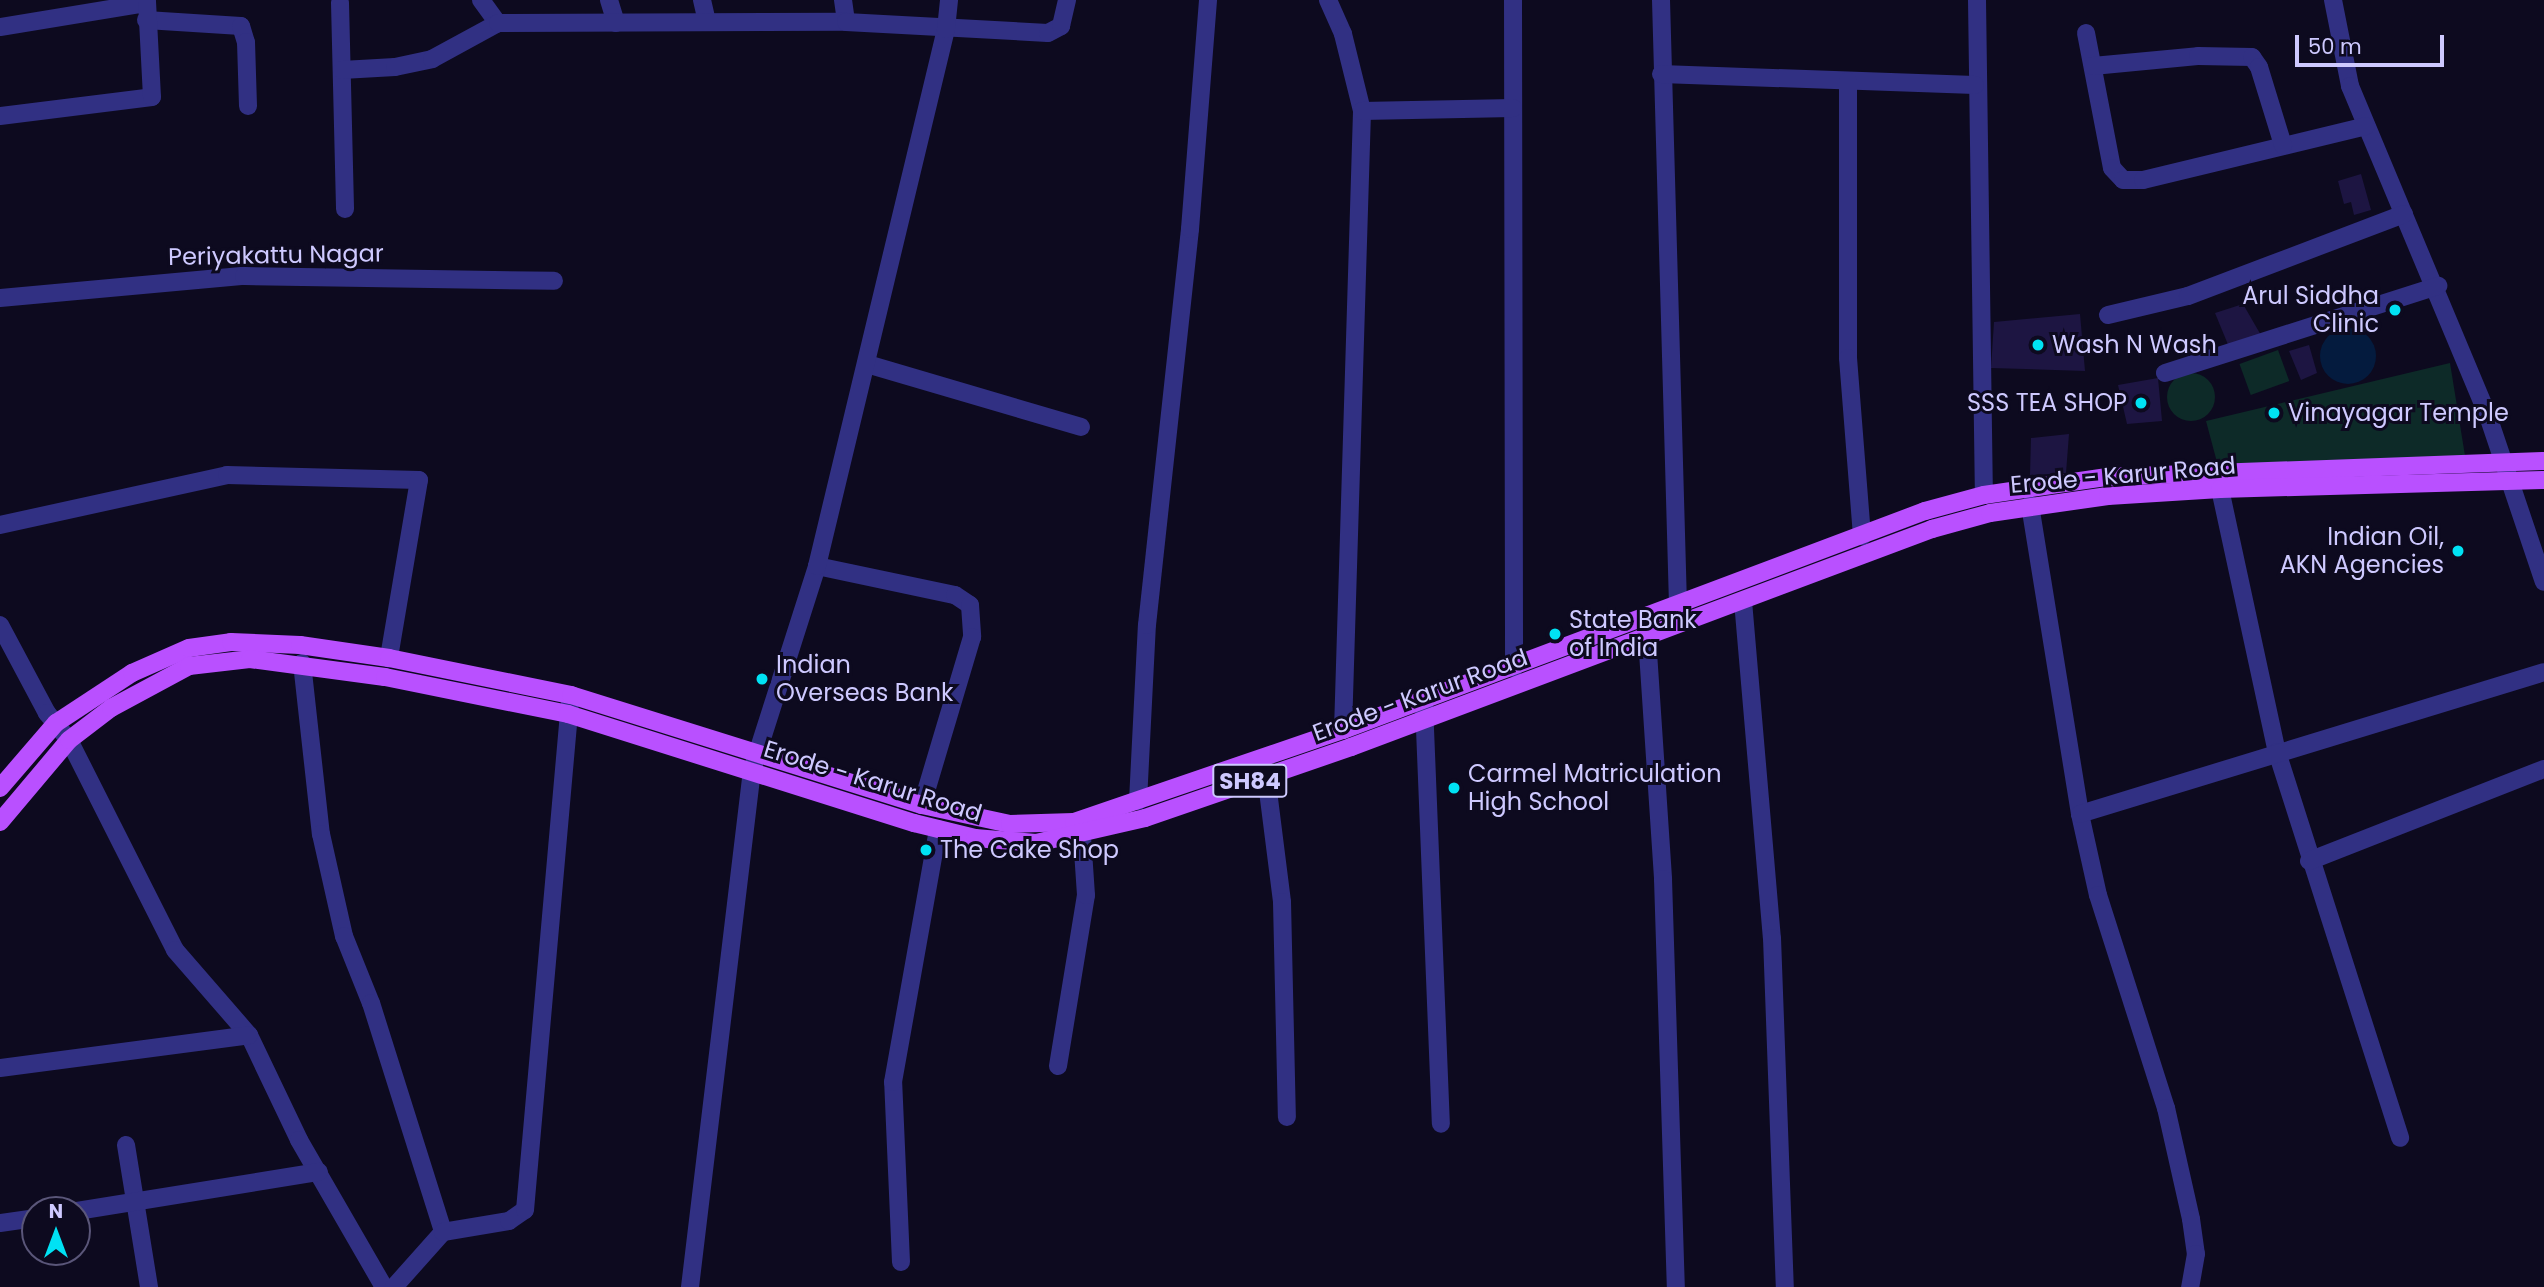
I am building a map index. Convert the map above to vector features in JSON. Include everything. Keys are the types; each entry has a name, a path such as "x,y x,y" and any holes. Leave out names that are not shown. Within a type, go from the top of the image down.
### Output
{"main road":[{"name":"Erode - Karur Road","path":"0,788 56,723 132,673 188,648 231,642 300,645 389,658 571,695 922,805 990,821 1037,825 1074,822 1343,730 1862,536 1984,495 2106,477 2544,461"},
{"name":"Erode - Karur Road","path":"0,822 69,740 111,708 188,666 250,659 302,663 568,714 938,829 1002,843 1036,843 1082,836 1266,775 1647,637 1932,529 2030,505 2220,489 2544,480"}],"street":[{"path":"481,0 498,23"},
{"path":"609,0 616,23"},
{"path":"702,0 707,21"},
{"path":"843,0 846,22"},
{"path":"690,1287 752,770 817,566 946,29 949,0"},
{"path":"342,70 395,67 432,59 498,23 846,22 946,29 1053,32 1063,22 1068,0"},
{"path":"1138,801 1147,625 1190,229 1208,0"},
{"path":"1328,0 1343,34 1362,111 1343,730"},
{"path":"1513,0 1514,668"},
{"path":"1661,0 1678,605"},
{"path":"1978,0 1975,85 1984,495"},
{"path":"2333,0 2350,86 2404,214 2438,286 2510,480 2544,582"},
{"path":"340,3 345,209"},
{"path":"0,27 147,8 241,26 246,42 248,106"},
{"path":"0,116 152,97 147,8"},
{"path":"2086,33 2112,168 2118,179 2143,180 2366,127"},
{"path":"2093,66 2250,56 2259,67 2283,145"},
{"path":"1661,74 1975,85"},
{"path":"1849,80 1848,358 1862,536"},
{"path":"1362,111 1513,108"},
{"path":"2108,315 2188,296 2404,214"},
{"name":"Periyakattu Nagar","path":"0,298 244,276 554,281"},
{"path":"2165,373 2438,286"},
{"path":"867,364 1081,427"},
{"path":"0,525 227,475 419,480 389,658"},
{"path":"2220,489 2277,752 2309,861 2400,1138"},
{"path":"2030,505 2080,814 2098,895 2168,1120 2194,1242 2190,1287"},
{"path":"817,566 955,595 970,605 972,636 922,805"},
{"path":"1743,601 1772,939 1784,1287"},
{"path":"0,625 10,649 69,740 175,950 249,1035 319,1172 384,1287"},
{"path":"1647,637 1663,879 1676,1287"},
{"path":"302,663 321,834 344,936 371,1003 443,1233"},
{"path":"2080,814 2544,672"},
{"path":"394,1287 443,1233 509,1221 525,1210 571,695"},
{"path":"1424,698 1441,1124"},
{"path":"2309,861 2544,769"},
{"path":"1266,775 1282,902 1287,1117"},
{"path":"901,1262 894,1082 903,1009 938,829"},
{"path":"1058,1066 1086,895 1082,836"},
{"path":"0,1069 249,1035"},
{"path":"127,1145 149,1287"},
{"path":"91,1209 319,1172"},
{"path":"0,1223 21,1220"}],"green space":[{"path":"2278,350 2289,381 2251,395 2239,364"},
{"path":"2450,363 2466,462 2222,481 2206,421"},
{"path":"2191,373 2208,380 2215,397 2208,414 2191,421 2174,414 2167,397 2174,380"}],"water":[{"path":"2348,328 2359,330 2368,336 2374,345 2374,367 2368,376 2359,382 2348,384 2337,382 2328,376 2322,367 2320,356 2322,345 2328,336 2337,330"}],"building":[{"path":"2361,174 2371,210 2354,215 2351,202 2344,204 2338,181"},
{"path":"2243,304 2262,337 2229,347 2215,313"},
{"name":"Wash N Wash","path":"2080,314 2085,371 1991,368 1994,322"},
{"path":"2309,345 2317,373 2301,380 2289,351"},
{"name":"SSS TEA SHOP","path":"2158,378 2162,421 2127,424 2118,385"},
{"path":"2069,434 2066,473 2030,475 2031,438"}],"place":[{"name":"Arul Siddha Clinic","path":"2395,310"},
{"name":"Wash N Wash","path":"2038,345"},
{"name":"SSS TEA SHOP","path":"2141,403"},
{"name":"Vinayagar Temple","path":"2274,413"},
{"name":"Indian Oil, AKN Agencies","path":"2458,551"},
{"name":"State Bank of India","path":"1555,634"},
{"name":"Indian Overseas Bank","path":"762,679"},
{"name":"Carmel Matriculation High School","path":"1454,788"},
{"name":"The Cake Shop","path":"926,850"}]}
